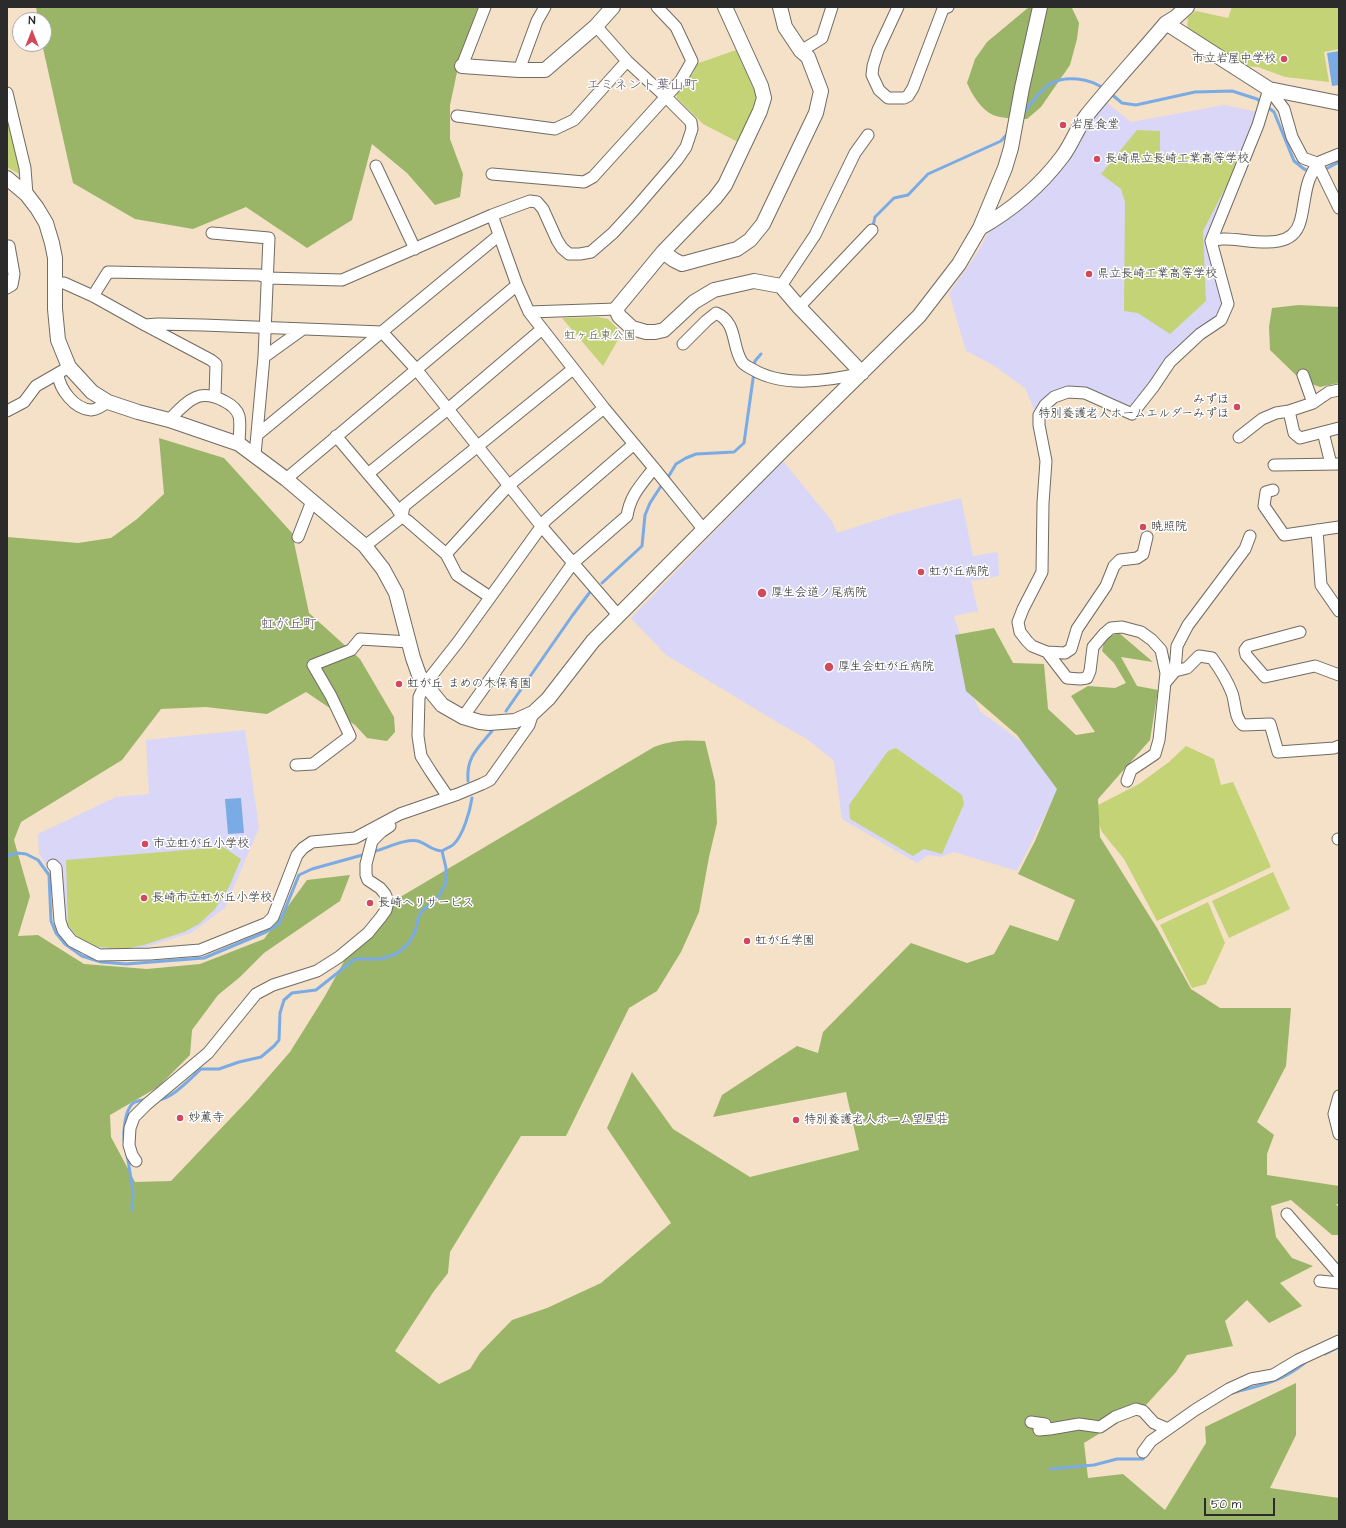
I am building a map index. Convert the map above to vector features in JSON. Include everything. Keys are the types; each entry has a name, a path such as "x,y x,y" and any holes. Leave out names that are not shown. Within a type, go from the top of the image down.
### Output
{"street":[{"path":"485,7 462,66 519,70 544,70 596,26 613,7"},
{"path":"519,70 537,21 544,7"},
{"path":"492,174 584,182 593,177 681,80 692,61 676,27 657,7"},
{"path":"529,312 616,309 663,252 715,198 725,185 760,111 764,98 761,86 725,7"},
{"path":"663,252 682,264 737,249 750,240 763,224 816,113 821,91 808,57 801,51 785,27 780,7"},
{"path":"801,51 822,38 832,7"},
{"path":"898,7 872,66 872,75 879,90 888,98 904,98 908,96 913,88 943,9 948,7"},
{"path":"63,371 108,402 169,420 239,444 255,455 286,479 365,546 383,569 396,593 419,675 424,684 442,705 463,717 480,722 489,723 515,720 533,713 553,694 593,641 919,316 959,264 980,228 1005,168 1015,132 1022,88 1040,7"},
{"path":"980,228 1000,216 1025,197 1062,156 1086,117 1166,23 1176,17 1187,7"},
{"path":"1166,23 1268,93 1284,109 1292,137 1303,158 1317,163 1339,154"},
{"path":"93,296 108,272 260,275 267,278 342,280 492,215 530,201 537,202 543,208 557,240 562,248 569,254 591,252 613,233 677,160 686,147 692,129 691,122 627,61 596,26"},
{"path":"457,116 555,129 574,120 627,61"},
{"path":"7,93 27,180 27,196"},
{"path":"1268,93 1339,103"},
{"path":"1147,537 1144,554 1137,558 1120,560 1114,566 1106,586 1077,629 1071,649 1065,653 1047,652 1032,646 1027,641 1020,632 1018,622 1042,572 1044,538 1043,503 1046,461 1039,425 1039,415 1045,405 1054,397 1068,392 1085,393 1132,414 1154,386 1170,362 1200,334 1221,320 1228,304 1211,241 1258,125 1268,93"},
{"path":"781,286 815,235 855,153 868,135"},
{"path":"1211,241 1223,239 1256,242 1280,241 1289,238 1296,232 1300,223 1309,181 1317,163"},
{"path":"1317,163 1339,208"},
{"path":"376,166 415,249"},
{"path":"7,178 27,196 37,208 46,224 52,243 56,283 58,340 63,371 59,383 75,404 90,410 108,402"},
{"path":"492,215 498,236 529,312 573,370 704,530"},
{"path":"799,308 872,230"},
{"path":"212,233 269,238 264,357 255,455"},
{"path":"257,435 498,236"},
{"path":"7,288 12,285 14,274 8,244"},
{"path":"616,309 619,316 632,328 646,332 655,332 664,330 694,302 714,290 754,281 781,286 799,308 862,373"},
{"path":"56,283 64,283 93,296 216,364 215,396"},
{"path":"286,479 517,285"},
{"path":"683,344 706,320 716,313 724,316 729,322 742,362 759,374 774,379 808,381 845,377 862,373"},
{"path":"145,325 166,324 382,332 448,409 508,486 618,615"},
{"path":"264,357 303,329"},
{"path":"369,474 542,329"},
{"path":"365,546 402,517 404,506 573,370"},
{"path":"7,411 24,402 36,386 63,371"},
{"path":"1303,375 1313,403"},
{"path":"1239,437 1262,419 1276,413 1313,403 1329,392 1339,390"},
{"path":"169,420 195,397 202,395 215,396 230,404 239,415 239,444"},
{"path":"446,554 508,486 604,408"},
{"path":"1289,410 1294,433 1300,438 1339,428"},
{"path":"1274,465 1335,464 1323,432"},
{"path":"336,436 396,507 402,517 446,554 458,574 490,597"},
{"path":"448,797 421,756 418,736 419,697 424,684 458,642 546,520 634,444"},
{"path":"463,717 573,563 627,516 629,504 635,492 658,472"},
{"path":"1273,490 1266,492 1264,506 1284,535 1339,527"},
{"path":"298,537 312,501"},
{"path":"1317,530 1320,585 1339,611"},
{"path":"1165,683 1175,671 1177,646 1188,625 1245,549 1250,536"},
{"path":"1047,652 1067,678 1080,680 1087,678 1090,671 1093,647 1111,628 1122,627 1141,632 1152,640 1161,650 1166,673 1159,740 1155,754 1131,770 1127,781"},
{"path":"1300,632 1248,646 1245,650 1246,655 1265,677 1315,666 1339,675"},
{"path":"296,765 313,764 350,736 331,696 313,664 351,650 360,639 409,642"},
{"path":"1175,671 1187,668 1199,656 1212,658 1223,675 1232,694 1238,720 1243,725 1270,724 1278,752 1334,748 1339,746"},
{"path":"53,865 56,868 60,921 63,930 72,941 99,955 150,954 200,950 267,923 273,917 297,855 303,848 312,842 355,838 400,814 458,794 490,780 529,725 533,713"},
{"path":"136,1161 132,1155 129,1145 130,1128 134,1117 147,1104 208,1053 256,994 273,986 317,971 339,957 368,933 386,910 388,901 385,894 380,888 368,880 366,875 367,861 372,841 380,832 398,821 400,814"},
{"path":"1339,1096 1334,1114 1339,1134"},
{"path":"1287,1214 1339,1274"},
{"path":"1320,1281 1339,1283"},
{"path":"1143,1452 1151,1440 1228,1389 1251,1379 1273,1375 1298,1360 1339,1341"},
{"path":"1031,1422 1045,1424 1039,1428 1039,1430 1079,1424 1100,1426 1115,1417 1136,1409 1143,1411 1154,1423 1168,1429"}],"shaded area":[{"name":"県立長崎工業高等学校","path":"1106,102 1131,122 1224,105 1258,112 1208,242 1223,303 1214,318 1133,407 1124,408 1079,388 1052,397 1035,411 1025,388 993,365 966,351 949,293 976,255 990,230"},
{"name":"厚生会虹が丘病院","path":"783,461 832,521 837,533 896,514 961,498 973,556 998,552 999,576 971,581 978,611 954,616 975,680 972,694 980,711 1035,752 1060,786 1017,871 954,852 941,857 928,855 917,863 842,819 834,761 807,739 666,655 631,618"},
{"name":"市立虹が丘小学校","path":"245,730 259,828 225,908 191,933 133,951 96,949 78,940 66,926 53,874 39,854 38,834 116,797 149,794 146,740"}],"green space":[{"path":"36,7 478,7 460,58 450,105 450,139 463,174 460,197 435,205 407,173 372,144 352,220 307,248 246,207 193,229 135,219 73,183 44,52 52,52 52,12 37,12"},
{"path":"1029,7 1072,8 1079,23 1077,39 1070,65 1041,107 1027,119 1006,118 993,115 974,97 967,83 975,59 987,42"},
{"name":"市立岩屋中学校","path":"1232,7 1339,7 1339,49 1324,52 1329,82 1285,77 1258,67 1242,66 1187,29 1188,17 1196,11 1228,18"},
{"path":"736,50 756,94 756,103 738,142 703,124 677,98 676,93 694,72 696,64"},
{"path":"7,118 21,175 7,167"},
{"path":"1137,130 1160,131 1160,154 1237,155 1231,177 1203,231 1206,301 1170,334 1138,313 1124,311 1125,202 1121,189 1101,174"},
{"path":"1299,305 1339,307 1339,383 1320,387 1301,380 1270,350 1269,327 1272,308"},
{"name":"虹ヶ丘東公園","path":"598,317 608,319 622,333 603,366 562,318"},
{"path":"159,438 224,458 292,533 309,613 360,659 394,717 395,732 387,741 367,738 355,725 306,692 267,714 206,707 161,709 122,760 21,822 14,840 30,896 18,936 38,935 84,964 147,969 200,964 264,939 307,880 350,875 340,901 264,953 240,977 218,995 192,1030 190,1055 158,1087 110,1115 111,1137 135,1182 171,1181 249,1099 290,1052 325,996 358,936 385,906 654,747 680,741 705,741 715,782 717,823 699,912 681,952 657,991 629,1008 566,1136 521,1136 450,1252 448,1273 434,1291 395,1351 439,1384 470,1369 480,1353 512,1320 547,1308 601,1283 671,1223 607,1128 632,1072 673,1129 750,1177 859,1150 846,1092 713,1117 722,1095 797,1046 818,1053 823,1032 911,943 967,963 994,954 1010,925 1058,941 1075,900 1018,874 1035,841 1057,789 1017,735 966,691 955,635 994,628 1013,663 1044,664 1048,709 1076,735 1095,732 1071,696 1088,686 1115,688 1126,683 1114,663 1102,651 1105,638 1119,633 1153,662 1121,657 1137,686 1158,690 1150,740 1098,799 1100,837 1157,928 1191,989 1220,1008 1291,1008 1286,1066 1257,1122 1274,1135 1267,1154 1267,1175 1339,1186 1339,1204 1336,1204 1339,1208 1339,1235 1332,1235 1291,1200 1271,1206 1276,1237 1292,1258 1313,1266 1280,1283 1302,1306 1269,1323 1247,1300 1225,1321 1233,1346 1187,1355 1176,1372 1146,1405 1084,1443 1088,1478 1123,1474 1165,1510 1206,1443 1205,1427 1296,1383 1296,1435 1270,1488 1339,1498 1339,1521 7,1521 7,537 78,543 111,538 137,519 164,494"},
{"path":"1186,746 1214,759 1221,785 1233,782 1271,867 1157,921 1124,859 1102,832 1098,821 1098,805 1139,784 1169,762"},
{"path":"896,748 962,795 964,804 942,854 924,849 913,856 850,819 849,805 888,751"},
{"name":"長崎市立虹が丘小学校","path":"223,847 241,859 229,887 215,909 199,924 184,932 144,945 124,949 98,947 80,940 68,925 66,860"},
{"path":"1273,872 1290,909 1229,938 1212,901"},
{"path":"1208,902 1225,943 1206,984 1192,988 1160,925"}],"water":[{"path":"1339,51 1339,85 1332,86 1327,53"},
{"path":"241,798 244,833 228,834 225,799"}],"waterway":[{"path":"1022,115 1042,90 1056,81 1063,79 1085,80 1104,89"},
{"path":"1110,93 1122,103 1136,105 1195,92 1232,91 1257,99 1274,112 1294,161 1304,169 1311,172"},
{"path":"873,226 875,217 894,198 908,195 928,174 1001,141 1009,132"},
{"path":"1324,170 1339,162"},
{"path":"754,367 755,361 761,354"},
{"path":"667,479 676,464 686,458 696,454 734,452 744,443 754,372"},
{"path":"602,583 642,546 645,515 650,503 663,483"},
{"path":"506,711 590,592"},
{"path":"468,781 471,759 492,731"},
{"path":"157,1100 174,1093 201,1069 219,1069 239,1062 261,1057 279,1040 280,1013 284,1000 292,993 316,990 355,959 381,959 396,954 408,944 415,932 418,919 422,911 438,898 446,883 446,868 442,851 453,845 460,836 468,816 472,798"},
{"path":"372,852 413,840 442,851"},
{"path":"7,856 17,853 26,854 38,860 49,875 51,921 56,933 65,944 82,956 101,962 126,964 204,958 266,932 279,924 299,875 312,869 366,854"},
{"path":"124,1141 125,1122 130,1107 135,1102 147,1100"},
{"path":"127,1154 133,1191 132,1210"},
{"path":"1325,1354 1339,1347"},
{"path":"1232,1393 1271,1382 1289,1374 1307,1361"},
{"path":"1050,1469 1094,1465 1117,1459 1143,1459 1145,1455"}],"place":[{"name":"市立岩屋中学校","path":"1284,59"},
{"name":"岩屋食堂","path":"1063,125"},
{"name":"長崎県立長崎工業高等学校","path":"1097,159"},
{"name":"県立長崎工業高等学校","path":"1089,274"},
{"name":"みずほ 特別養護老人ホームエルダーみずほ","path":"1237,407"},
{"name":"暁照院","path":"1143,527"},
{"name":"虹が丘病院","path":"921,572"},
{"name":"厚生会道ノ尾病院","path":"762,593"},
{"name":"厚生会虹が丘病院","path":"829,667"},
{"name":"虹が丘 まめの木保育園","path":"399,684"},
{"name":"市立虹が丘小学校","path":"145,844"},
{"name":"長崎市立虹が丘小学校","path":"144,898"},
{"name":"長崎ヘリサービス","path":"370,903"},
{"name":"虹が丘学園","path":"747,941"},
{"name":"妙薫寺","path":"180,1118"},
{"name":"特別養護老人ホーム望星荘","path":"796,1120"}],"district":[{"name":"エミネント葉山町","path":"642,86"},
{"name":"虹が丘町","path":"289,625"}]}
